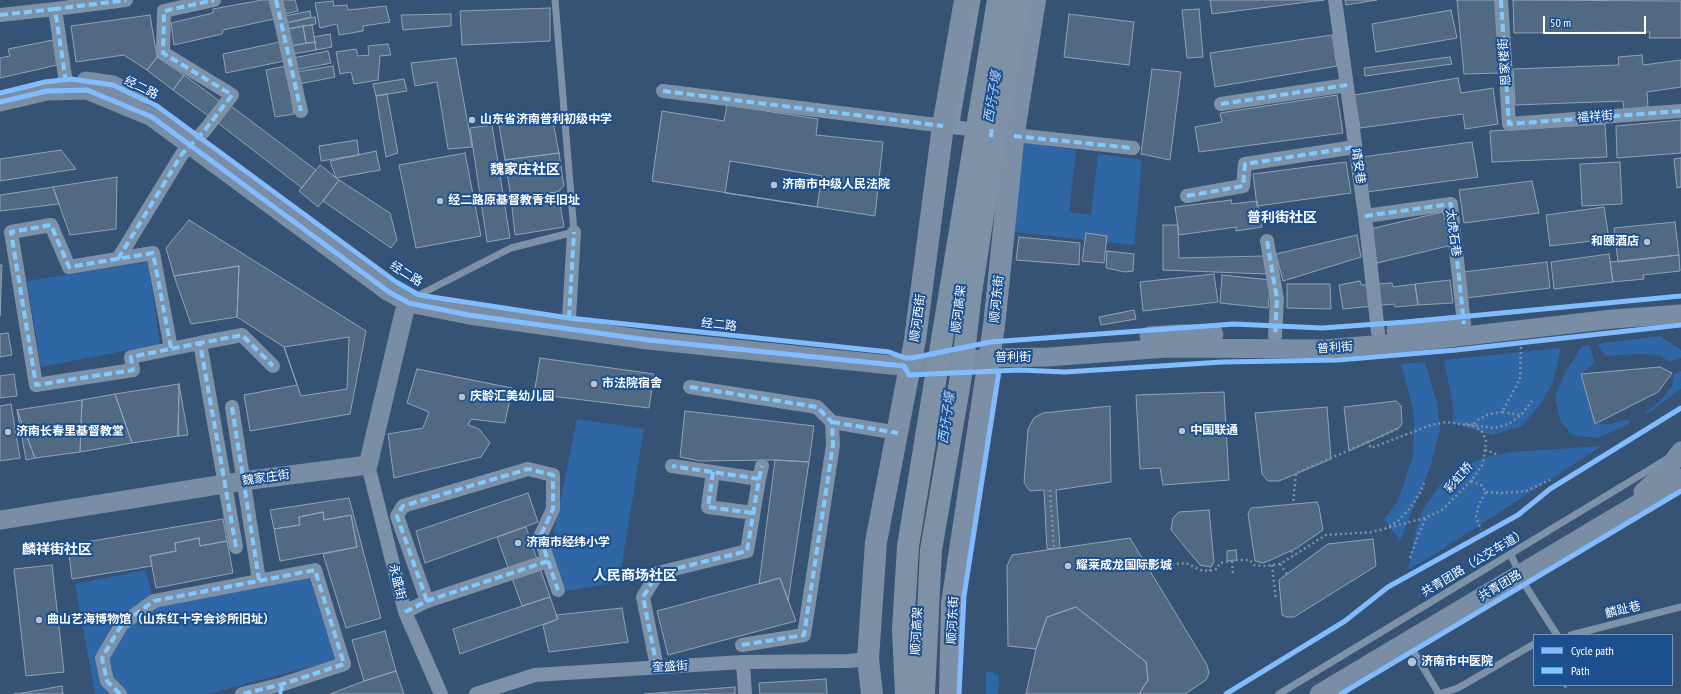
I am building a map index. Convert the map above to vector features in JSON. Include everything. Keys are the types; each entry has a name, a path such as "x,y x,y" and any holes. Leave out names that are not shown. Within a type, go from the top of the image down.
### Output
{"highway":[{"name":"顺河高架","path":"906,694 903,630 908,546 998,0"},
{"name":"顺河高架","path":"924,694 931,550 962,370 971,292 1020,0"},
{"path":"891,694 888,637 896,535 939,278 957,187 981,107"},
{"path":"935,694 944,553 969,387 986,258 999,132"}],"main road":[{"name":"顺河西街","path":"872,694 868,659 876,542 915,340 943,126 965,0"},
{"name":"顺河东街","path":"950,694 952,604 990,358 999,132 1035,0"},
{"name":"顺河西街","path":"868,659 877,694"}],"street":[{"path":"0,15 126,0"},
{"path":"118,259 182,154 232,95 163,54 164,11 214,0"},
{"path":"276,0 301,111"},
{"name":"靖安巷","path":"1335,0 1365,216 1378,332"},
{"name":"恩家楼街","path":"1501,0 1509,124"},
{"path":"55,9 66,85"},
{"name":"经二路","path":"0,93 45,82 66,85 87,90 152,117 194,141 389,292 477,316 648,340 910,367"},
{"name":"经二路","path":"0,102 66,85"},
{"path":"1220,104 1347,85"},
{"path":"664,91 1133,148"},
{"name":"福祥街","path":"1509,124 1681,111"},
{"path":"1187,196 1243,186 1245,164 1355,147"},
{"name":"太虎石巷","path":"1365,216 1450,204 1464,324"},
{"path":"171,348 153,253 69,266 51,225 11,232 36,385 133,370 131,357 242,335 273,366"},
{"path":"569,318 574,232"},
{"path":"1267,241 1277,299 1275,336"},
{"path":"368,464 404,313 414,299"},
{"name":"经二路","path":"414,299 569,318 889,352 905,358 910,367"},
{"name":"普利街","path":"990,358 1018,348 1180,334 1324,337 1681,302"},
{"name":"普利街","path":"990,358 1019,359 1180,347 1325,349 1430,340 1613,319 1681,314"},
{"path":"1613,319 1658,321 1681,327"},
{"path":"200,343 259,580"},
{"path":"910,367 990,358"},
{"path":"690,387 817,407 832,422 898,433"},
{"path":"232,407 236,547"},
{"path":"742,645 804,635 833,445 832,422"},
{"path":"1620,515 1666,470 1681,451"},
{"name":"魏家庄街","path":"0,520 234,483 368,464"},
{"name":"永盛街","path":"368,464 405,612 441,694"},
{"path":"672,466 759,479"},
{"path":"657,667 643,597 658,573 748,551 753,513 762,466"},
{"path":"427,601 397,516 403,506 528,469 553,476 553,509 540,537 558,590"},
{"path":"713,472 708,507 753,513"},
{"name":"共青团路","path":"1319,694 1681,478"},
{"path":"405,612 427,601 548,561"},
{"path":"120,694 108,681 102,658 122,624 154,601 315,570 344,664 282,689 242,694"},
{"name":"奎盛街","path":"476,694 535,675 743,662 850,661 868,659"},
{"path":"743,662 746,694"}],"lane":[{"path":"414,299 511,248 574,232 556,0"},
{"path":"972,128 956,123 977,0"},
{"name":"共青团路（公交车道）","path":"1279,694 1394,623 1511,555 1681,451"},
{"path":"1511,555 1520,574 1556,634"},
{"name":"麟趾巷","path":"1575,634 1681,607"},
{"path":"1408,642 1439,694 1458,688 1533,645"}],"path":[{"path":"1502,412 1520,379 1519,345 1526,342"},
{"path":"1463,423 1494,428 1509,424 1521,415 1532,401"},
{"path":"1368,442 1371,448 1431,425 1447,422 1473,426 1478,420 1489,414 1502,412 1521,415"},
{"path":"1293,504 1296,473 1399,428"},
{"path":"1485,450 1499,455"},
{"path":"1486,492 1501,493 1526,491 1552,479"},
{"path":"1382,530 1399,520 1410,508 1420,493 1425,480"},
{"path":"1471,481 1481,485 1486,492"},
{"path":"1050,490 1054,548"},
{"path":"1486,492 1478,504 1476,517 1482,532 1490,531"},
{"path":"1410,558 1419,533 1427,517"},
{"path":"1291,551 1294,555"},
{"path":"1147,567 1186,563 1200,570 1210,571 1217,569 1220,563 1250,560 1254,565 1280,564 1287,574"},
{"path":"1232,561 1233,574"},
{"path":"1272,565 1276,600"},
{"path":"1210,571 1211,566"}],"shaded area":[{"path":"1024,143 1076,150 1069,212 1091,215 1098,154 1142,160 1134,245 1014,232"},
{"path":"148,262 160,344 41,367 27,281"},
{"path":"1660,336 1681,350 1681,358 1669,362 1660,355 1638,354 1606,356 1597,344"},
{"path":"1589,345 1595,362 1581,374 1595,424 1610,424 1629,419 1629,424 1598,438 1572,435 1560,420 1555,396 1565,373 1582,346"},
{"path":"1561,348 1552,385 1539,406 1522,426 1492,435 1452,423 1454,411 1444,360"},
{"path":"1425,362 1437,403 1440,430 1430,468 1400,541 1384,519 1398,501 1413,456 1414,413 1401,364"},
{"path":"1681,371 1681,389 1647,414 1645,413 1661,400 1672,386 1674,374"},
{"path":"577,419 644,429 619,582 566,591 551,547"},
{"path":"1602,446 1427,559 1408,569 1416,530 1422,511 1440,485 1461,468 1482,458 1512,452"},
{"path":"145,570 156,606 311,576 337,660 207,694 95,694 75,584"},
{"path":"986,672 992,672 999,676 998,694 986,694"}],"building":[{"path":"269,0 274,19 223,30 222,34 174,45 171,23 213,13 213,9"},
{"path":"281,0 295,0 298,11 284,14"},
{"path":"1210,0 1324,0 1212,14"},
{"path":"1345,0 1377,0 1346,5"},
{"path":"1457,0 1496,0 1501,73 1464,74"},
{"path":"1513,0 1681,1 1681,38 1649,38 1650,32 1514,33"},
{"path":"333,1 334,6 347,5 348,10 386,6 390,22 363,26 363,31 339,35 337,24 320,28 315,3"},
{"path":"550,8 550,41 462,45 460,11"},
{"path":"1199,9 1203,57 1187,58 1182,10"},
{"path":"1451,10 1457,38 1376,52 1372,24"},
{"path":"310,11 311,17 286,23 285,16"},
{"path":"451,14 451,26 403,30 401,15"},
{"path":"1069,14 1134,22 1129,65 1064,57"},
{"path":"150,15 157,57 147,70 124,55 76,62 71,26"},
{"path":"315,17 316,24 288,29 286,23"},
{"path":"312,25 315,42 306,43 303,26"},
{"path":"303,26 306,43 291,46 288,29"},
{"path":"330,34 332,47 316,50 314,37"},
{"path":"1332,35 1337,66 1215,87 1210,53"},
{"path":"53,40 57,65 0,78 0,58 10,56 8,49"},
{"path":"280,42 284,61 226,73 223,54"},
{"path":"315,42 316,50 293,54 291,46"},
{"path":"388,44 391,55 380,56 378,80 354,84 351,72 340,74 336,52 356,49 358,56 369,55 368,46"},
{"path":"328,51 331,63 295,70 293,58"},
{"path":"1642,55 1643,65 1681,60 1681,87 1647,92 1648,107 1624,110 1623,101 1515,105 1513,69 1619,65 1618,57"},
{"path":"157,57 184,75 173,90 147,70"},
{"path":"1450,57 1452,64 1365,76 1364,68"},
{"path":"456,58 472,147 448,149 437,82 415,86 411,63"},
{"path":"286,66 294,114 275,117 266,70"},
{"path":"333,66 335,77 299,84 296,72"},
{"path":"1152,69 1181,72 1170,160 1141,154"},
{"path":"184,75 229,108 218,123 173,90"},
{"path":"1458,78 1461,93 1493,88 1498,124 1465,129 1463,114 1360,128 1354,95"},
{"path":"404,79 407,91 376,96 373,84"},
{"path":"387,94 398,153 386,157 376,96"},
{"path":"1337,95 1343,133 1199,152 1195,127 1222,122 1220,113"},
{"path":"727,105 818,119 816,135 883,142 875,216 652,181 662,111 724,121"},
{"path":"231,106 316,170 302,188 218,123"},
{"path":"552,117 559,153 505,160 499,125"},
{"path":"1681,120 1681,153 1617,158 1616,126"},
{"path":"1605,124 1607,157 1492,162 1490,131"},
{"path":"492,125 510,238 487,242 470,128"},
{"path":"357,140 359,155 321,161 319,146"},
{"path":"1472,142 1478,177 1367,192 1362,157"},
{"path":"61,150 76,169 0,181 0,159"},
{"path":"376,151 380,170 336,178 330,161"},
{"name":"经二路原基督教青年旧址","path":"465,153 481,236 416,248 399,165"},
{"path":"559,153 564,186 558,192 511,198 505,160"},
{"path":"1681,158 1681,187 1677,188 1674,159"},
{"name":"济南市中级人民法院","path":"730,161 822,176 817,207 725,193"},
{"path":"1346,162 1351,193 1257,206 1253,174"},
{"path":"1620,162 1622,204 1582,206 1580,164"},
{"path":"320,165 339,180 318,207 299,191"},
{"path":"117,177 116,229 70,235 53,187"},
{"path":"339,180 390,213 397,240 391,248 323,201"},
{"path":"1532,181 1539,213 1464,223 1459,190"},
{"path":"53,187 59,204 0,211 0,195"},
{"path":"558,192 564,227 515,235 511,198"},
{"path":"1231,200 1232,204 1257,201 1262,227 1236,231 1236,227 1179,235 1175,207"},
{"path":"1604,207 1609,239 1550,246 1546,215"},
{"path":"1443,212 1452,245 1377,263 1370,229"},
{"path":"189,220 366,331 350,414 250,431 244,395 297,385 284,347 237,317 239,266 174,276 166,248"},
{"name":"和颐酒店","path":"1675,222 1679,255 1618,262 1614,228"},
{"path":"1163,225 1178,225 1179,258 1264,256 1266,274 1163,270"},
{"path":"1086,233 1107,236 1104,263 1082,261"},
{"path":"1357,235 1361,257 1283,281 1276,254"},
{"path":"1019,237 1080,243 1079,265 1016,260"},
{"path":"1107,251 1134,254 1133,271 1125,272 1106,268"},
{"path":"1609,254 1613,282 1554,289 1551,262"},
{"path":"1679,255 1680,271 1643,275 1644,279 1613,282 1610,262"},
{"path":"1547,262 1550,288 1466,298 1463,272"},
{"path":"0,265 2,265 0,316"},
{"path":"239,266 237,317 191,324 174,276"},
{"path":"1214,274 1218,302 1143,311 1140,282"},
{"path":"1222,275 1271,280 1268,308 1220,303"},
{"path":"1450,280 1453,303 1418,305 1415,284"},
{"path":"1360,281 1361,285 1392,283 1393,287 1415,284 1418,305 1395,307 1394,304 1343,309 1339,285"},
{"path":"1287,284 1330,284 1331,309 1287,308"},
{"path":"1134,310 1136,319 1101,325 1099,317"},
{"path":"8,333 12,355 0,357 0,334"},
{"path":"349,337 347,389 301,396 284,347"},
{"name":"市法院宿舍","path":"540,358 654,374 649,408 534,394"},
{"path":"1660,367 1672,373 1658,392 1595,424 1581,374"},
{"path":"417,369 512,388 505,423 471,419 468,425 479,429 490,443 481,457 394,478 388,434 423,428 429,412 407,403"},
{"path":"14,374 17,396 0,398 0,376"},
{"path":"179,384 178,436 132,443 115,394"},
{"path":"179,384 188,435 178,436"},
{"name":"中国联通","path":"1224,392 1229,480 1163,485 1160,468 1140,469 1136,395"},
{"path":"115,394 132,443 80,452 82,400"},
{"path":"82,400 80,452 35,458 17,410"},
{"path":"1396,401 1401,406 1402,424 1399,428 1349,451 1344,407"},
{"name":"济南长春里基督教堂","path":"11,404 20,458 0,461 0,406"},
{"path":"1110,406 1111,482 1056,490 1060,548 1047,549 1044,490 1030,491 1024,483 1028,429 1034,418 1043,413"},
{"path":"1327,407 1331,459 1279,481 1268,481 1262,474 1255,413"},
{"path":"17,410 35,458 26,460"},
{"path":"685,411 814,426 809,462 775,460 700,461 680,457"},
{"path":"775,460 809,462 788,601 780,578 759,584"},
{"path":"528,493 538,522 425,563 416,531"},
{"path":"349,498 381,618 346,628 323,554 357,547 351,515 324,520 323,512 299,517 300,525 274,529 270,510"},
{"path":"1317,502 1323,530 1297,548 1273,559 1263,563 1255,561 1248,514 1251,508"},
{"path":"1209,510 1214,562 1211,567 1200,565 1171,530 1173,518 1179,512"},
{"path":"323,512 324,520 351,515 357,547 280,561 274,529 300,525 299,517"},
{"path":"223,519 227,541 200,546 199,538 175,543 176,551 150,556 152,566 72,579 68,545"},
{"path":"526,527 550,597 522,606 497,537"},
{"path":"199,538 200,546 227,541 233,573 156,588 150,556 176,551 175,543"},
{"path":"1130,538 1207,665 1209,673 1206,680 1185,694 1139,694 1148,680 1146,662 1076,607 1047,617 1036,649 1008,646 1007,566 1012,555"},
{"path":"1373,539 1376,566 1294,617 1282,615 1279,580 1328,544"},
{"path":"1236,550 1237,560 1227,561 1227,551"},
{"name":"曲山艺海博物馆（山东红十字会诊所旧址）","path":"52,565 64,672 26,676 14,569"},
{"path":"780,578 796,621 668,655 657,611"},
{"path":"550,597 558,619 460,654 453,629"},
{"path":"1076,607 1146,662 1148,680 1139,694 1026,694 1036,649 1047,617"},
{"path":"622,608 628,642 549,652 543,625 558,619 556,615"},
{"path":"385,631 396,671 364,681 352,640"},
{"path":"396,671 404,694 330,694 364,681"},
{"path":"826,679 827,694 760,694 759,683"},
{"path":"62,686 63,694 14,694 22,693"},
{"path":"735,687 735,694 644,694"}],"marked path":[{"path":"66,82 55,9 126,0"},
{"path":"118,259 182,154 205,130 232,95 163,53 164,11 214,0"},
{"path":"276,0 301,111"},
{"path":"1501,0 1509,124 1681,111"},
{"path":"0,15 55,9"},
{"path":"1221,104 1347,85"},
{"path":"663,91 943,126"},
{"path":"991,137 992,125"},
{"path":"1014,136 1133,148"},
{"path":"1187,196 1243,186 1245,164 1355,147"},
{"path":"1365,216 1451,204 1464,324"},
{"path":"171,348 153,253 69,267 51,225 11,232 36,385 133,370 131,357 200,343"},
{"path":"569,318 574,232"},
{"path":"1267,241 1277,299 1275,336"},
{"path":"236,547 200,343 242,335 273,366"},
{"path":"690,387 817,407 832,422 833,445 804,635 742,645"},
{"path":"232,407 259,580"},
{"path":"832,422 898,433"},
{"path":"657,667 643,597 658,573 747,551 759,479 672,466"},
{"path":"759,479 762,466"},
{"path":"427,601 397,516 403,506 528,469 553,475 553,509 540,537 558,590"},
{"path":"713,472 708,507 753,513"},
{"path":"405,612 427,601 548,561"},
{"path":"120,694 107,681 102,658 122,624 154,601 315,570 344,664 283,684 242,694"},
{"path":"280,694 283,684"}],"cycle path":[{"path":"0,93 45,82 71,79 113,85 157,106 396,282 419,295 569,318 889,352 905,358 912,358 991,342 1234,324 1322,328 1406,322 1681,296"},
{"path":"0,102 47,91 87,90 152,117 389,292 409,303 469,315 648,340 904,366 909,375 1019,370 1065,372 1223,362 1338,360 1456,350 1681,325"},
{"path":"959,694 964,596 999,371"},
{"path":"1226,694 1345,621 1388,587 1518,515 1550,489 1681,408"},
{"path":"1341,694 1681,491"}],"place":[{"name":"山东省济南普利初级中学","path":"472,120"},
{"name":"济南市中级人民法院","path":"774,185"},
{"name":"经二路原基督教青年旧址","path":"440,201"},
{"name":"和颐酒店","path":"1647,242"},
{"name":"市法院宿舍","path":"594,384"},
{"name":"庆龄汇美幼儿园","path":"462,397"},
{"name":"中国联通","path":"1182,431"},
{"name":"济南长春里基督教堂","path":"8,432"},
{"name":"济南市经纬小学","path":"518,543"},
{"name":"耀莱成龙国际影城","path":"1068,566"},
{"name":"曲山艺海博物馆（山东红十字会诊所旧址）","path":"39,620"},
{"name":"济南市中医院","path":"1412,662"}],"district":[{"name":"魏家庄社区","path":"525,170"},
{"name":"普利街社区","path":"1282,218"},
{"name":"麟祥街社区","path":"57,550"},
{"name":"人民商场社区","path":"635,576"}],"water label":[{"name":"西圩子壕","path":"993,97"},
{"name":"西圩子壕","path":"947,418"}]}
